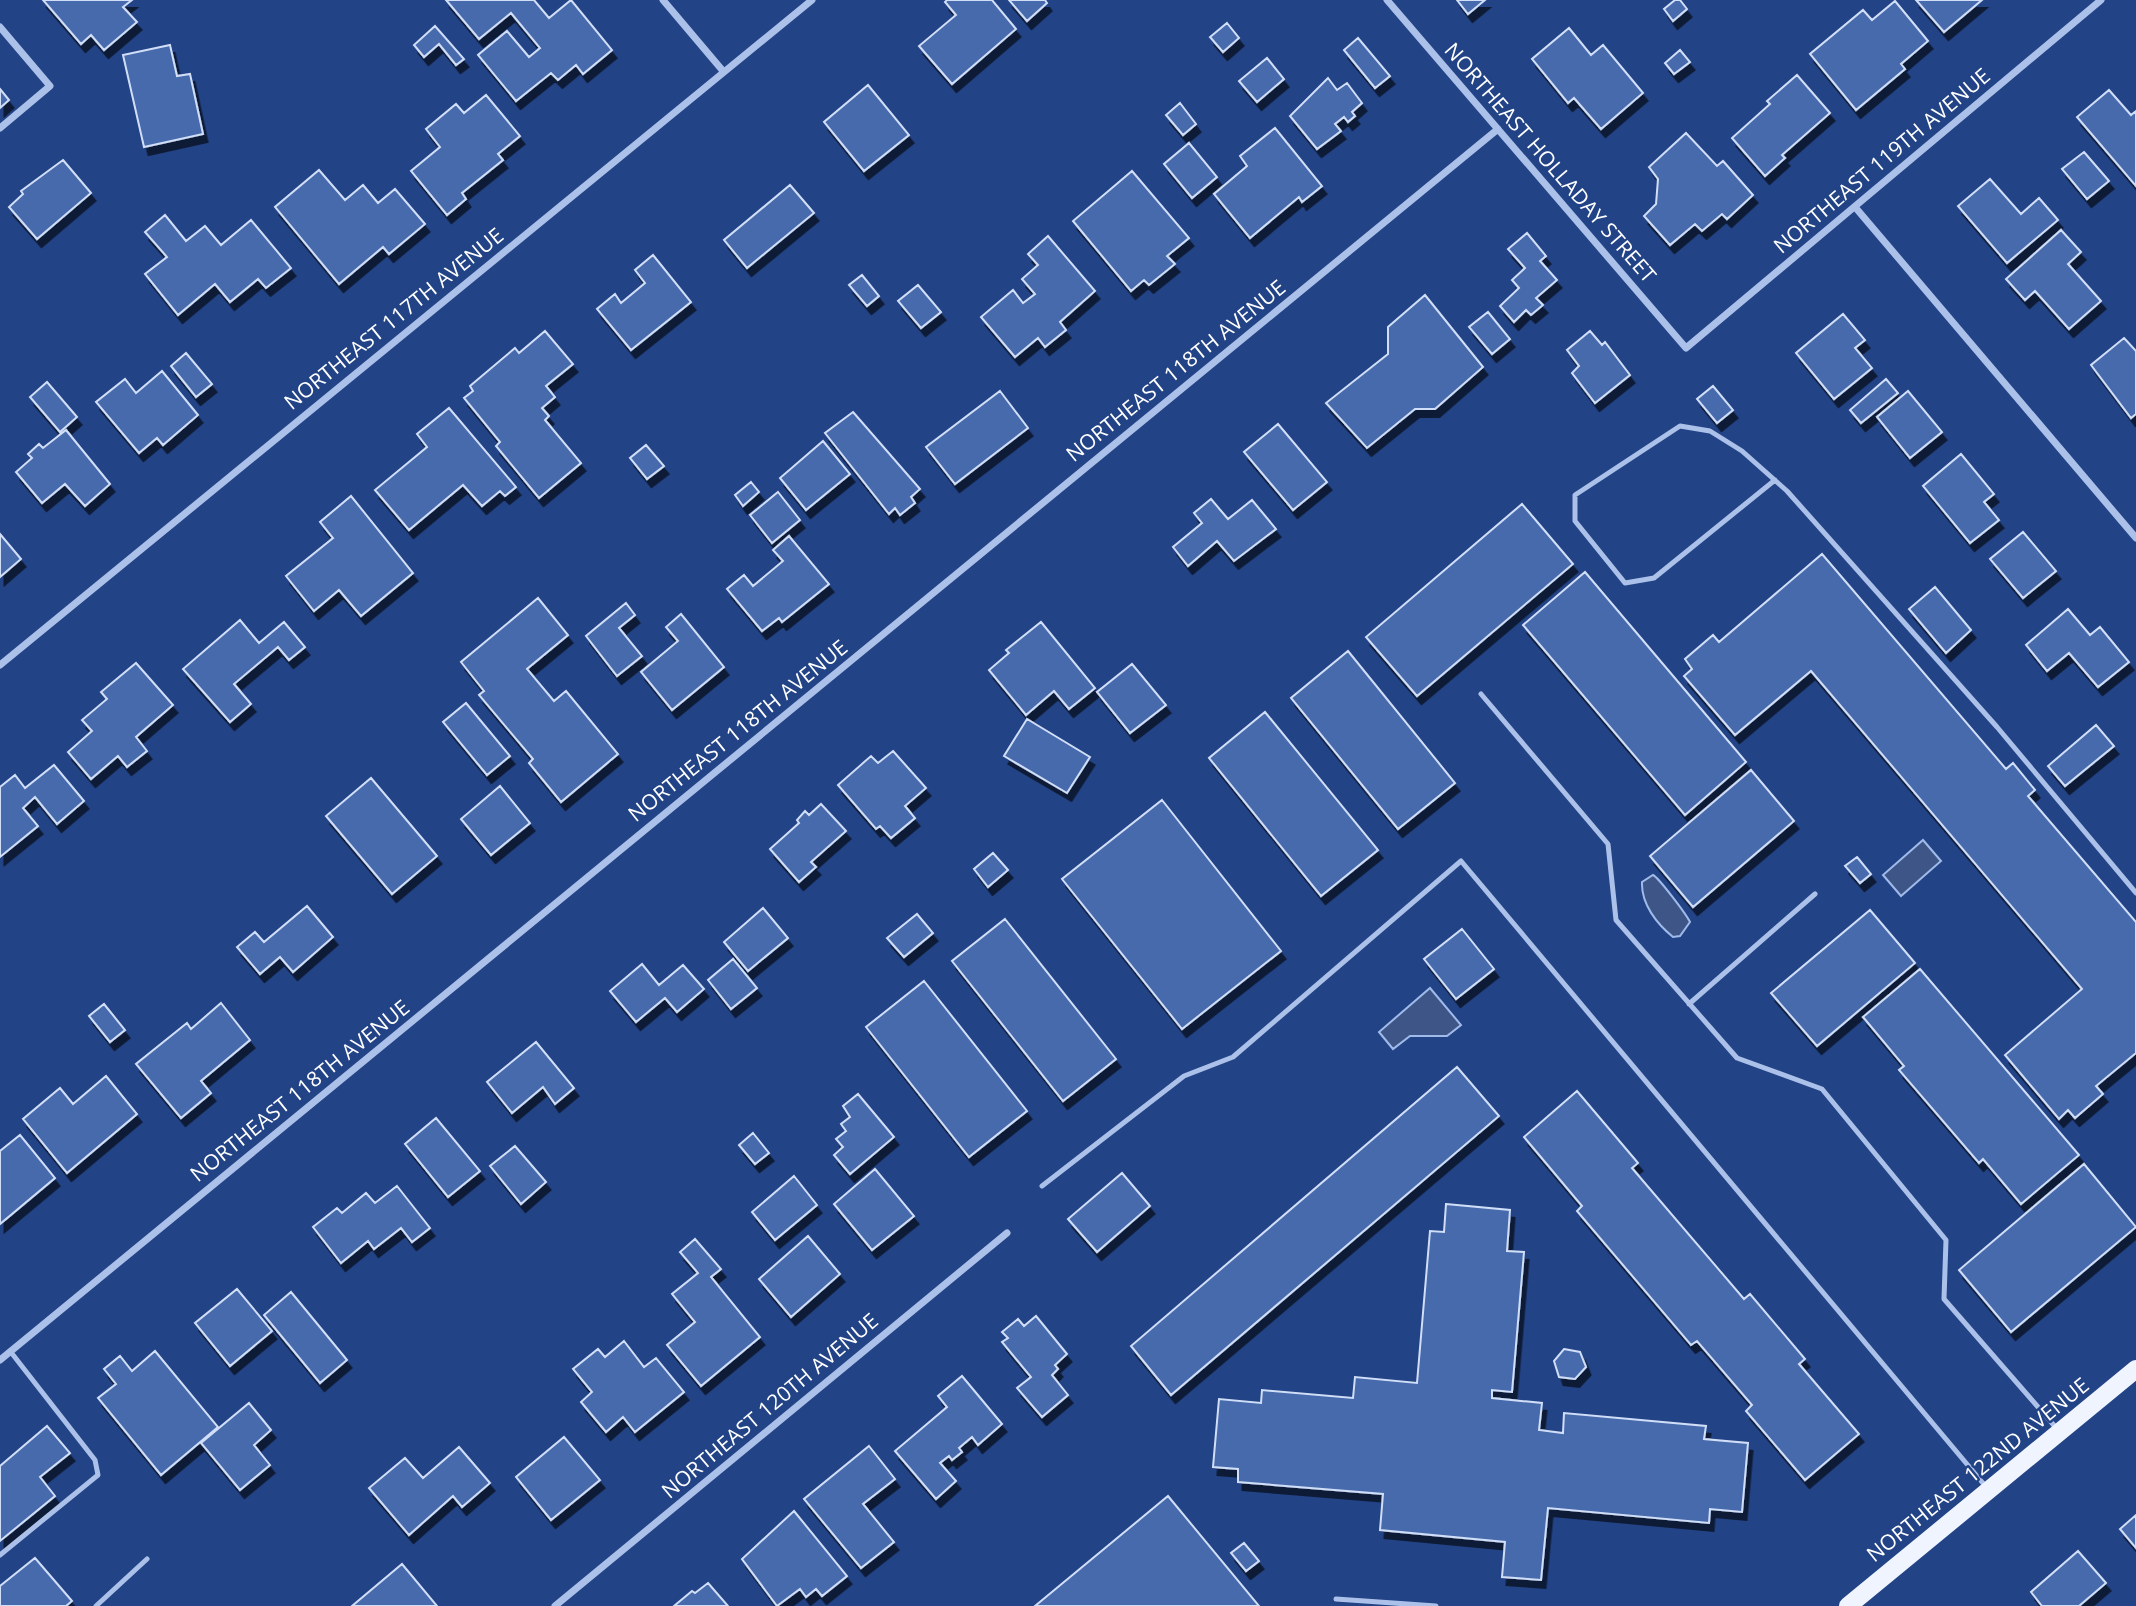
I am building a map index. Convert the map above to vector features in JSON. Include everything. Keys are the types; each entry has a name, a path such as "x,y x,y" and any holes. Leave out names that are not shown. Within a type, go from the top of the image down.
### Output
{"main road":[{"name":"NORTHEAST 122ND AVENUE","path":"1848,1606 2136,1369"}],"street":[{"path":"663,0 723,71"},
{"name":"NORTHEAST 117TH AVENUE","path":"0,665 812,0"},
{"name":"NORTHEAST HOLLADAY STREET","path":"1387,0 1686,348"},
{"name":"NORTHEAST 119TH AVENUE","path":"1686,348 2101,0"},
{"path":"0,27 50,86 0,128"},
{"name":"NORTHEAST 118TH AVENUE","path":"0,1360 1498,129"},
{"path":"1855,207 2136,538"},
{"name":"NORTHEAST 120TH AVENUE","path":"555,1606 1007,1233"}],"lane":[{"path":"1775,480 1654,578 1625,583 1575,521 1575,495 1680,426 1710,431 1742,451 1775,480 1997,727 2136,893"},
{"path":"1481,694 1608,844 1616,920 1737,1058 1822,1089 1946,1240 1944,1299 2060,1432"},
{"path":"1042,1186 1184,1076 1233,1058 1461,861 1989,1490"},
{"path":"1689,1004 1815,894"},
{"path":"0,1555 98,1475 95,1460 10,1352"},
{"path":"96,1606 147,1559"},
{"path":"1336,1599 1436,1606"}],"water":[{"path":"1923,840 1941,861 1901,896 1883,875"},
{"path":"1653,875 1690,922 1680,936 1673,937 1667,932 1647,906 1642,882"},
{"path":"1430,988 1461,1025 1447,1036 1410,1036 1393,1049 1379,1032"}],"building":[{"path":"43,0 132,0 123,7 137,22 104,50 91,35 81,44"},
{"path":"446,0 534,0 549,18 571,0 612,50 583,74 576,65 558,80 551,73 516,101 478,55 507,31 529,57 540,48 511,13 479,39"},
{"path":"992,0 1016,29 952,84 919,46 956,15 945,2"},
{"path":"1009,0 1045,0 1047,3 1027,21"},
{"path":"1457,0 1485,0 1468,14"},
{"path":"1675,0 1680,0 1687,9 1673,21 1664,9"},
{"path":"1916,0 1982,0 1944,32"},
{"path":"1895,1 1928,41 1901,64 1905,69 1856,110 1810,54 1863,10 1872,20"},
{"path":"1227,23 1239,38 1223,52 1210,37"},
{"path":"435,26 464,59 456,65 439,44 424,57 414,45"},
{"path":"1569,28 1591,55 1603,45 1643,93 1601,129 1574,98 1568,103 1532,59"},
{"path":"1358,38 1390,76 1375,88 1344,50"},
{"path":"170,45 177,76 190,74 203,134 144,147 123,55"},
{"path":"1680,50 1690,62 1674,74 1665,63"},
{"path":"1267,58 1284,79 1257,102 1239,81"},
{"path":"1797,75 1830,113 1782,155 1785,158 1765,176 1732,138 1770,104 1767,101"},
{"path":"1328,78 1337,90 1347,83 1362,103 1352,112 1355,116 1348,122 1344,117 1335,124 1341,131 1317,149 1290,116"},
{"path":"868,85 909,135 864,171 824,122"},
{"path":"0,89 9,100 0,108"},
{"path":"2109,90 2131,115 2136,111 2136,186 2077,117"},
{"path":"486,95 520,136 498,154 503,160 462,193 466,199 447,215 411,171 440,147 426,129 456,104 464,113"},
{"path":"1180,103 1196,124 1183,135 1166,115"},
{"path":"1275,128 1322,186 1302,202 1299,197 1250,238 1214,194 1247,166 1240,156"},
{"path":"1686,133 1717,166 1723,161 1753,195 1727,219 1722,214 1702,231 1695,224 1670,245 1644,216 1656,204 1658,179 1649,167"},
{"path":"1189,143 1217,177 1192,198 1164,164"},
{"path":"2084,152 2109,181 2087,199 2062,169"},
{"path":"63,160 91,193 37,239 9,207 23,194 21,191"},
{"path":"319,170 345,200 363,185 378,203 395,189 425,224 389,254 383,247 339,284 275,207"},
{"path":"1132,171 1189,238 1167,256 1175,264 1149,285 1144,280 1131,291 1073,221"},
{"path":"1990,179 2021,214 2039,198 2058,220 2007,263 1958,206"},
{"path":"790,185 814,213 747,268 724,240"},
{"path":"165,215 186,241 205,226 221,245 251,220 291,268 266,288 258,279 230,302 215,284 178,315 145,274 167,257 145,232"},
{"path":"2061,230 2081,252 2068,264 2101,301 2069,329 2035,291 2025,300 2006,279"},
{"path":"1527,233 1546,256 1540,261 1557,280 1536,298 1543,305 1531,315 1526,310 1514,322 1500,306 1519,288 1512,280 1525,268 1508,249"},
{"path":"1048,236 1095,291 1060,322 1066,330 1045,347 1038,338 1015,357 981,317 1013,290 1023,303 1035,294 1022,279 1038,265 1028,254"},
{"path":"653,255 691,302 631,350 597,309 615,294 621,303 645,283 635,270"},
{"path":"862,275 879,296 867,306 849,285"},
{"path":"918,285 941,312 921,328 898,301"},
{"path":"1425,295 1483,367 1435,409 1415,409 1367,448 1326,403 1388,354 1388,327"},
{"path":"1488,312 1510,339 1492,354 1469,327"},
{"path":"1843,314 1865,340 1855,348 1872,368 1834,399 1796,353"},
{"path":"545,331 573,364 546,386 555,397 542,408 549,416 545,420 581,463 539,498 496,446 500,442 464,398 473,391 470,386 515,348 519,353"},
{"path":"1590,331 1602,345 1605,342 1630,375 1595,403 1572,373 1579,366 1567,350"},
{"path":"2124,338 2136,351 2136,414 2131,418 2091,365"},
{"path":"186,353 212,384 196,397 171,366"},
{"path":"162,371 198,415 163,445 157,438 139,453 96,402 125,379 136,393"},
{"path":"1886,379 1898,393 1861,423 1850,410"},
{"path":"47,382 77,417 60,432 30,397"},
{"path":"1713,386 1733,410 1717,423 1697,399"},
{"path":"1000,391 1028,428 955,484 926,447"},
{"path":"1908,391 1942,432 1910,458 1877,417"},
{"path":"449,408 516,487 505,496 500,491 482,506 463,485 409,530 375,490 427,447 417,434"},
{"path":"853,412 920,489 911,497 915,503 900,515 895,508 889,514 825,433"},
{"path":"1278,424 1327,482 1293,510 1244,452"},
{"path":"66,430 110,484 85,506 65,484 42,503 16,472 32,458 28,454 39,444 43,448"},
{"path":"823,441 850,474 806,510 780,478"},
{"path":"646,445 664,466 647,479 630,458"},
{"path":"1961,454 1994,494 1984,502 1999,520 1970,543 1923,486"},
{"path":"751,482 759,492 743,506 735,495"},
{"path":"778,492 800,520 772,543 750,515"},
{"path":"351,496 413,573 361,616 339,590 314,611 286,576 333,538 320,522"},
{"path":"1211,499 1228,519 1252,500 1276,529 1234,561 1217,541 1188,566 1173,547 1202,523 1194,513"},
{"path":"1522,504 1573,564 1417,696 1366,637"},
{"path":"2023,532 2056,571 2023,598 1990,559"},
{"path":"0,534 21,559 0,577"},
{"path":"789,536 829,584 782,622 779,618 762,631 727,589 744,575 753,586 783,561 773,550"},
{"path":"1822,554 2006,769 2013,763 2035,790 2028,796 2136,922 2136,1053 2096,1086 2103,1094 2075,1118 2068,1110 2059,1119 2005,1055 2082,989 1811,671 1735,735 1684,676 1692,669 1685,659 1713,635 1719,642"},
{"path":"1585,572 1746,762 1685,815 1523,625"},
{"path":"1935,587 1971,630 1946,653 1909,609"},
{"path":"538,598 568,635 527,669 554,701 566,691 618,754 561,802 529,763 533,759 479,695 484,691 461,662"},
{"path":"626,603 635,615 619,628 642,656 617,676 586,636"},
{"path":"2068,609 2090,635 2100,627 2129,662 2098,687 2069,653 2047,671 2026,645"},
{"path":"681,614 724,667 672,710 641,672 678,641 666,627"},
{"path":"240,620 259,643 284,622 305,647 289,660 278,647 234,684 251,704 230,722 183,669"},
{"path":"1041,622 1095,688 1069,709 1054,691 1026,715 989,670 1009,653 1006,650"},
{"path":"1348,651 1455,783 1398,829 1291,698"},
{"path":"136,663 173,705 136,737 147,751 127,767 118,756 91,779 68,752 92,731 82,720 107,699 101,692"},
{"path":"1132,664 1166,705 1130,733 1097,692"},
{"path":"466,703 510,756 487,775 443,722"},
{"path":"1265,712 1378,850 1321,896 1209,758"},
{"path":"1027,719 1090,757 1067,793 1004,756"},
{"path":"2096,725 2114,746 2065,786 2048,766"},
{"path":"893,751 926,788 905,806 915,818 891,838 880,826 876,829 838,785 871,756 878,763"},
{"path":"54,765 84,801 57,824 35,797 23,808 38,826 0,857 0,787 15,775 25,788"},
{"path":"1751,770 1794,821 1693,907 1650,856"},
{"path":"371,778 437,856 392,894 326,816"},
{"path":"500,786 530,823 491,855 461,819"},
{"path":"1162,800 1281,951 1182,1029 1062,879"},
{"path":"821,804 846,831 811,862 816,867 799,882 770,849 799,823 797,820 805,811 809,815"},
{"path":"993,853 1008,870 988,887 974,869"},
{"path":"1857,857 1871,874 1860,883 1845,866"},
{"path":"307,906 333,937 293,972 280,957 260,974 237,947 255,932 264,942"},
{"path":"763,908 788,938 748,971 724,942"},
{"path":"1870,910 1915,963 1817,1046 1771,993"},
{"path":"917,914 933,933 904,957 887,938"},
{"path":"1005,919 1116,1059 1063,1101 952,961"},
{"path":"1462,929 1494,969 1456,999 1424,959"},
{"path":"733,959 757,988 731,1009 708,980"},
{"path":"642,964 659,985 683,965 704,989 677,1012 665,998 636,1022 610,991"},
{"path":"1920,969 2079,1155 2021,1204 1983,1159 1979,1163 1899,1070 1904,1066 1863,1017"},
{"path":"924,981 1027,1111 969,1157 866,1027"},
{"path":"221,1003 250,1040 201,1081 211,1093 181,1118 136,1064 187,1023 191,1029"},
{"path":"104,1004 125,1030 110,1042 89,1016"},
{"path":"536,1042 574,1088 555,1104 543,1087 512,1113 487,1082"},
{"path":"1457,1067 1499,1116 1171,1395 1131,1346"},
{"path":"106,1076 137,1114 67,1173 23,1119 60,1088 73,1104"},
{"path":"1577,1091 1638,1163 1632,1168 1744,1299 1750,1294 1805,1359 1799,1364 1859,1434 1805,1480 1746,1411 1752,1405 1697,1341 1691,1345 1577,1211 1582,1206 1524,1137"},
{"path":"858,1094 894,1137 850,1174 834,1155 843,1147 836,1139 846,1131 841,1124 850,1117 843,1106"},
{"path":"436,1118 480,1171 448,1197 405,1144"},
{"path":"753,1133 769,1153 755,1164 739,1145"},
{"path":"20,1135 55,1178 0,1224 0,1151"},
{"path":"515,1146 546,1182 521,1204 490,1166"},
{"path":"2084,1164 2136,1227 2011,1332 1959,1270"},
{"path":"875,1169 914,1216 872,1250 834,1204"},
{"path":"1122,1173 1150,1206 1097,1252 1068,1219"},
{"path":"794,1176 817,1205 775,1240 752,1212"},
{"path":"397,1186 430,1228 412,1242 401,1228 374,1249 368,1241 341,1263 313,1227 337,1208 342,1213 366,1193 375,1203"},
{"path":"1446,1204 1510,1210 1507,1251 1524,1252 1512,1392 1492,1390 1492,1398 1542,1403 1539,1430 1563,1433 1564,1413 1706,1426 1704,1439 1748,1443 1742,1512 1710,1509 1709,1523 1548,1508 1541,1580 1502,1577 1505,1542 1380,1530 1383,1494 1238,1482 1238,1469 1213,1467 1219,1399 1261,1403 1262,1390 1353,1398 1355,1377 1417,1383 1430,1231 1444,1232"},
{"path":"808,1236 840,1274 791,1317 759,1279"},
{"path":"695,1239 721,1269 711,1277 760,1337 701,1386 667,1345 695,1322 672,1294 698,1273 680,1252"},
{"path":"237,1289 272,1331 230,1366 195,1323"},
{"path":"291,1292 347,1360 320,1383 264,1315"},
{"path":"1036,1316 1067,1354 1055,1365 1058,1369 1052,1375 1068,1395 1042,1417 1017,1388 1031,1377 1002,1342 1008,1338 1002,1332 1018,1319 1024,1326"},
{"path":"624,1341 644,1367 656,1358 684,1392 635,1432 623,1417 606,1432 581,1402 592,1392 573,1369 598,1349 605,1357"},
{"path":"1564,1349 1580,1352 1586,1367 1575,1379 1559,1377 1554,1361"},
{"path":"155,1351 218,1427 161,1475 98,1398 116,1384 104,1369 120,1356 132,1371"},
{"path":"962,1376 1002,1424 978,1445 972,1437 959,1448 962,1452 952,1460 949,1456 940,1463 956,1481 936,1499 895,1451 947,1407 938,1396"},
{"path":"249,1403 271,1430 254,1445 270,1465 240,1490 201,1443"},
{"path":"47,1426 70,1453 40,1477 55,1496 0,1541 0,1466"},
{"path":"564,1437 600,1480 551,1520 516,1477"},
{"path":"869,1446 895,1479 863,1504 894,1542 861,1568 804,1499"},
{"path":"459,1447 490,1483 462,1507 453,1496 409,1535 369,1488 405,1458 423,1478"},
{"path":"1168,1496 1259,1606 1035,1606"},
{"path":"794,1511 847,1576 822,1596 816,1589 806,1597 800,1589 777,1606 742,1559"},
{"path":"2136,1515 2136,1548 2120,1529"},
{"path":"1244,1543 1259,1561 1246,1571 1231,1553"},
{"path":"2078,1551 2106,1583 2079,1606 2042,1606 2031,1592"},
{"path":"35,1558 72,1601 66,1606 0,1606 0,1586"},
{"path":"402,1564 437,1606 352,1606"},
{"path":"708,1583 728,1606 674,1606 692,1591 695,1593"}]}
